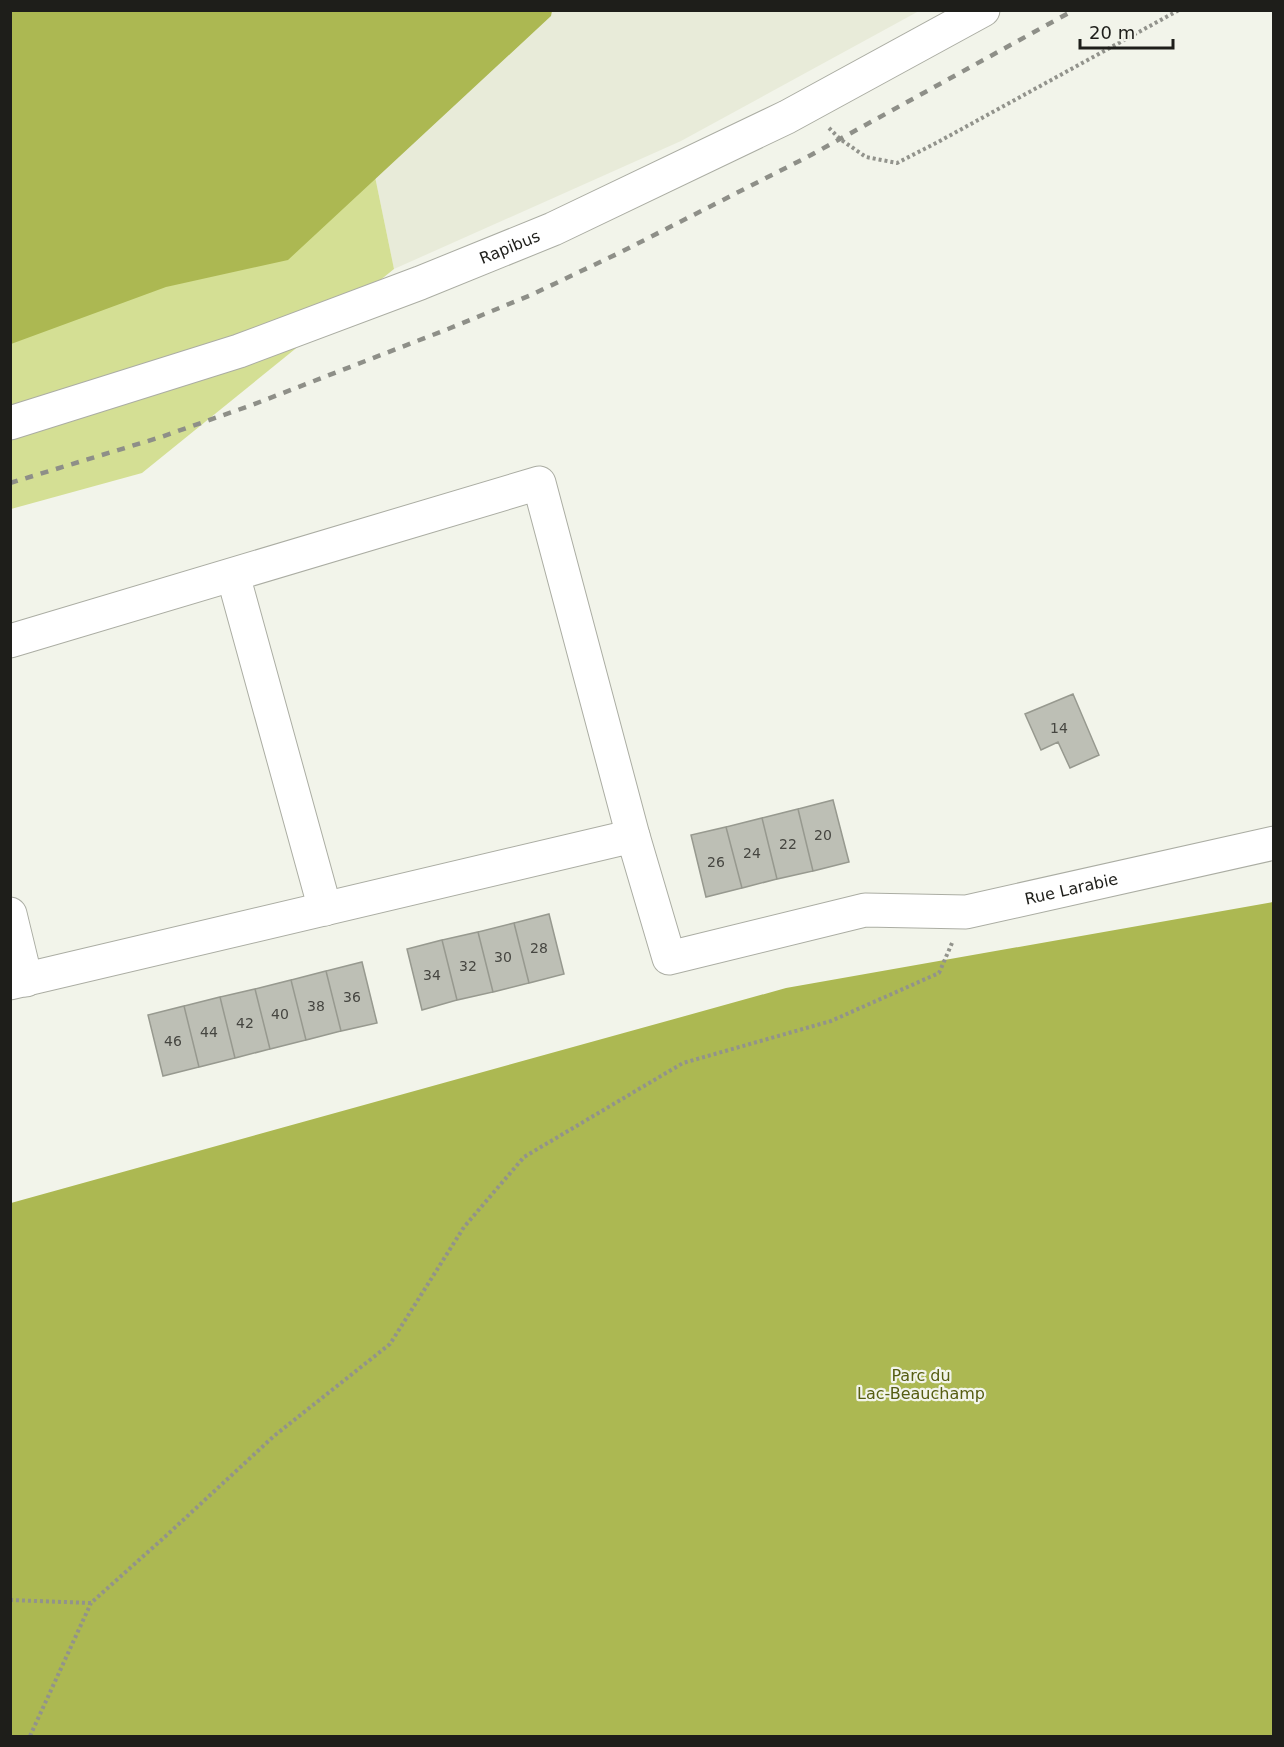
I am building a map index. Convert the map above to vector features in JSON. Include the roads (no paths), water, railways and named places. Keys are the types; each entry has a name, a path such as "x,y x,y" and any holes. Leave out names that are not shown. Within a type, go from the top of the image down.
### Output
{"street":[{"name":"Rapibus","path":"10,423 239,351 420,283 553,229 787,117 983,10"},
{"path":"10,641 539,483 633,836 18,982 10,914"},
{"path":"233,575 325,909"},
{"name":"Rue Larabie","path":"633,836 669,958 865,910 966,912 1274,843"}],"railway":[{"path":"10,483 161,437 252,405 531,295 811,155 1074,10"}],"park label":[{"name":"Parc du Lac-Beauchamp","path":"921,1384"}]}
